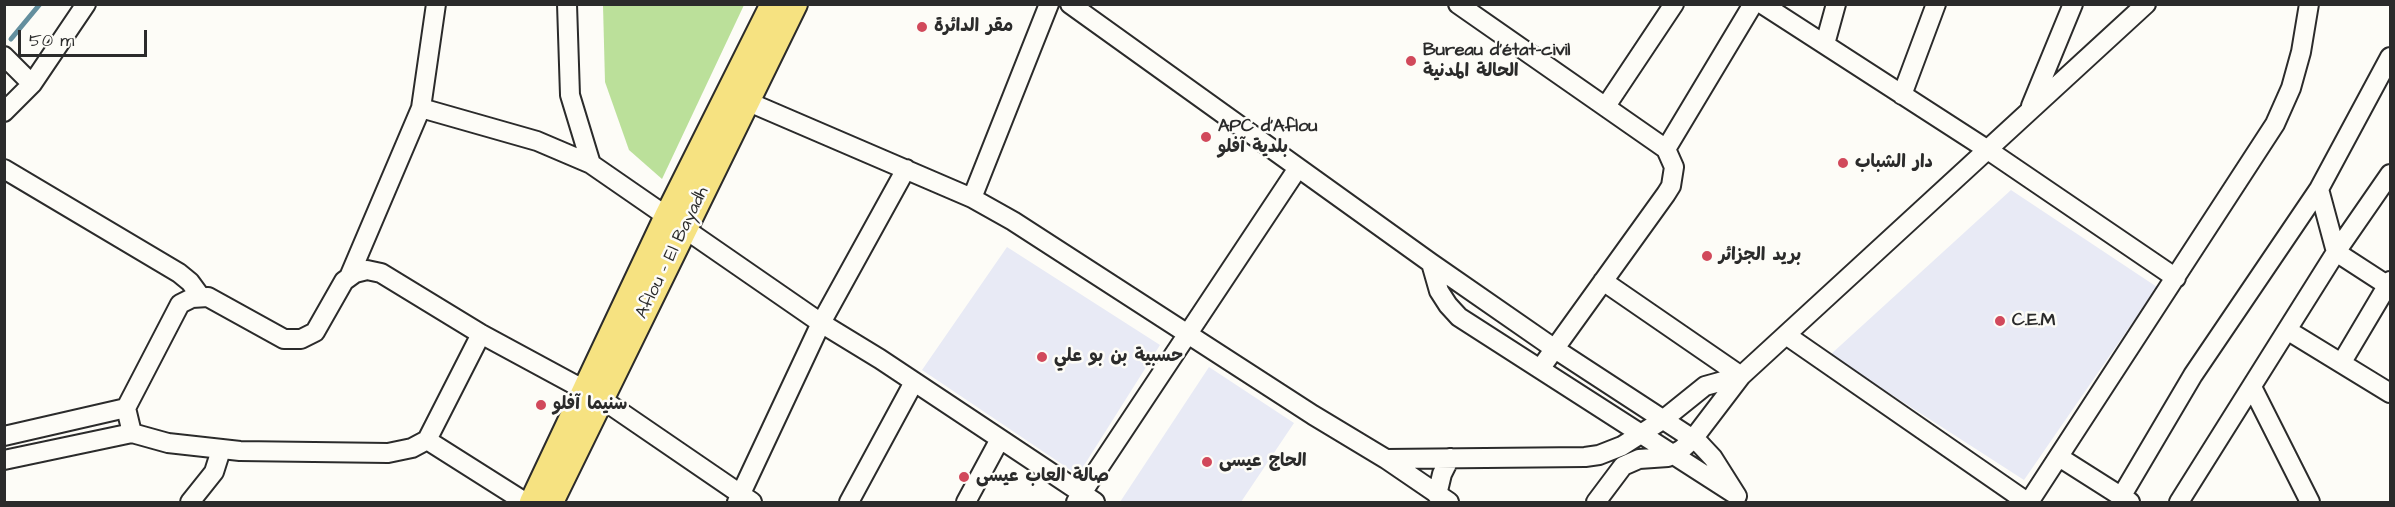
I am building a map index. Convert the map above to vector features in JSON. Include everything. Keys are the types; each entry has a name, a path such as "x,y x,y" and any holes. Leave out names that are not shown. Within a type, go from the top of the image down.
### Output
{"main road":[{"name":"Aflou - El Bayadh","path":"739,97 773,4"},
{"name":"Aflou - El Bayadh","path":"551,502 594,396 675,223 739,97 795,4"},
{"name":"Aflou - El Bayadh","path":"532,502 594,396"}],"street":[{"path":"4,112 32,84 86,4"},
{"path":"349,277 420,108 436,4"},
{"path":"567,4 570,95 591,164"},
{"path":"972,198 1049,4"},
{"path":"1070,4 1431,263 1555,349 1693,439 1709,452 1743,499"},
{"path":"1458,4 1666,149 1674,167 1671,186 1540,369"},
{"path":"1606,106 1674,4"},
{"path":"1666,149 1753,4"},
{"path":"1762,4 1988,150 2176,278"},
{"path":"1825,44 1836,4"},
{"path":"1902,95 1936,4"},
{"path":"2028,114 2073,4"},
{"path":"1596,502 1623,466 1639,459 1673,455 1693,439 1741,376 2146,4"},
{"path":"1786,334 2028,502 2060,457 2275,124 2291,88 2301,52 2309,4"},
{"path":"4,56 32,84"},
{"path":"2060,457 2126,500 2193,375 2319,189 2391,57"},
{"path":"739,97 972,198 1013,221 1313,415 1386,459 1443,499"},
{"path":"420,108 537,141 591,164 822,323 1000,439 1084,499 1189,333 1298,168"},
{"path":"4,169 179,273 190,282 201,297"},
{"path":"132,433 126,408 180,304 201,297 216,299 284,339 301,339 315,332 344,281 368,270 381,273 481,334 594,396 743,500 822,323 906,169"},
{"path":"2179,502 2336,252 2391,174"},
{"path":"2319,189 2336,252 2390,284 2342,362"},
{"path":"1431,263 1439,291 1453,311 1743,499"},
{"path":"1603,281 1741,376"},
{"path":"2288,330 2391,393"},
{"path":"4,460 132,433 168,443 221,450 388,453 412,448 427,440 481,334"},
{"path":"1386,459 1585,457 1610,452 1664,419 1706,387 1741,376"},
{"path":"849,502 914,382"},
{"path":"2252,387 2310,502"},
{"path":"4,436 126,408"},
{"path":"966,502 1000,439"},
{"path":"427,440 525,502"},
{"path":"190,502 214,472 221,450"},
{"path":"1443,499 1442,474 1450,458"}],"shaded area":[{"name":"C.E.M","path":"2011,190 2157,287 2024,480 1830,355"},
{"name":"حسبية بن بو علي","path":"1007,247 1160,345 1078,475 922,370"},
{"name":"الحاج عيسى","path":"1209,367 1294,423 1241,502 1120,502"}],"green space":[{"path":"603,5 744,5 662,179 629,150 605,82"}],"waterway":[{"path":"11,39 40,4"}],"place":[{"name":"مقر الدائرة","path":"922,27"},
{"name":"Bureau d'état-civil الحالة المدنية","path":"1411,61"},
{"name":"APC d'Aflou بلدية آفلو","path":"1206,137"},
{"name":"دار الشباب","path":"1843,163"},
{"name":"بريد الجزائر","path":"1707,256"},
{"name":"C.E.M","path":"2000,321"},
{"name":"حسبية بن بو علي","path":"1042,357"},
{"name":"سنيما آفلو","path":"541,405"},
{"name":"الحاج عيسى","path":"1207,462"},
{"name":"صالة العاب عيسى","path":"964,477"}]}
